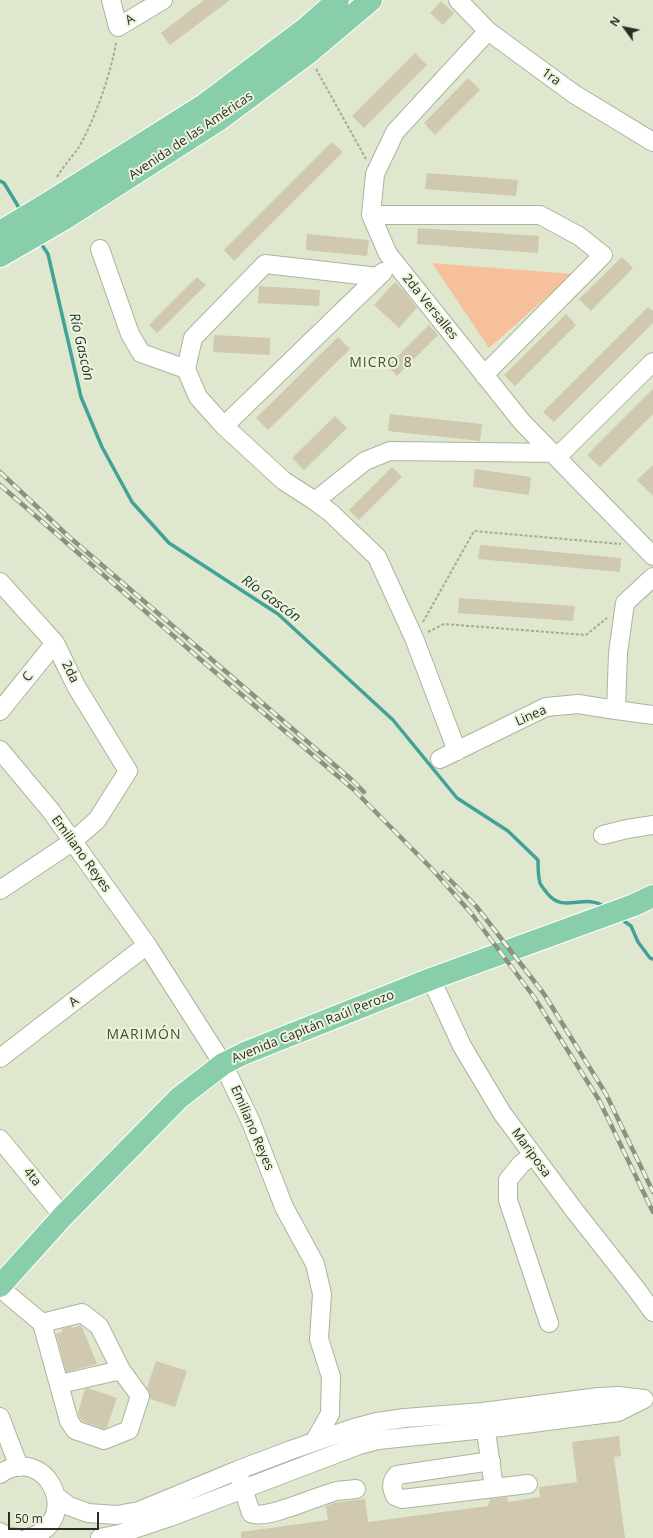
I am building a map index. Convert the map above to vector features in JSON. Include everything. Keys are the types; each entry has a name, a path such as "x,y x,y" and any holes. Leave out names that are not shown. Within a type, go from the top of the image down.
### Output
{"main road":[{"name":"Avenida de las Américas","path":"0,232 204,104 306,28 338,0"},
{"name":"Avenida de las Américas","path":"0,256 64,219 220,119 307,54 371,0"},
{"name":"Avenida Capitán Raúl Perozo","path":"0,1287 63,1216 179,1098 224,1064 245,1053 431,979 644,901"}],"street":[{"path":"111,0 118,27"},
{"name":"A","path":"118,27 163,0"},
{"name":"1ra","path":"458,0 488,32 574,94 653,142"},
{"name":"2da Versalles","path":"488,32 395,132 375,174 371,215 388,254 395,264 522,422 653,556"},
{"path":"371,215 540,215 579,236 603,255 484,375"},
{"path":"100,249 130,334 141,353 186,369"},
{"path":"378,277 265,264 193,338 186,369 198,397 224,426 284,481 315,501 330,513 377,557 414,638 458,751"},
{"path":"224,426 378,277 395,264"},
{"path":"315,501 365,461 390,451 561,453 653,362"},
{"path":"616,710 618,653 626,603 653,577"},
{"name":"2da","path":"0,582 55,643 76,686 128,771 97,820 72,842"},
{"name":"C","path":"0,711 55,643"},
{"name":"Linea","path":"440,759 546,707 578,704 653,715"},
{"name":"Emiliano Reyes","path":"0,750 51,811 147,945 224,1064 251,1122 284,1207 315,1264 322,1294 319,1339 331,1377 330,1414 314,1442"},
{"path":"603,835 653,825"},
{"path":"0,890 72,842"},
{"name":"A","path":"0,1058 147,945"},
{"name":"Mariposa","path":"431,979 462,1046 502,1113 574,1210 653,1312"},
{"name":"4ta","path":"0,1139 63,1216"},
{"path":"533,1155 521,1164 508,1180 508,1200 549,1323"},
{"path":"0,1287 42,1323 69,1421 75,1430 104,1440 129,1430 140,1396 121,1370 99,1326 82,1312 42,1323"},
{"path":"60,1384 121,1370"},
{"path":"57,1497 69,1506 88,1514 103,1516 117,1515 138,1511 238,1470 354,1428 377,1422 405,1418 484,1420 618,1412 649,1399"},
{"path":"0,1418 19,1467"},
{"path":"484,1420 494,1488"},
{"path":"100,1538 119,1534 170,1517 359,1445 484,1420"},
{"path":"491,1461 404,1473 397,1475 393,1479 391,1485 395,1496 402,1499 528,1484"},
{"path":"0,1474 8,1469 19,1467 34,1469 42,1473 54,1488 57,1497 57,1509 53,1520 38,1537"},
{"path":"238,1470 251,1513 255,1515 268,1514 336,1491 356,1489"}],"path":[{"path":"55,180 62,168 77,149 92,121 110,68 118,27"},
{"path":"307,54 375,174"},
{"path":"414,638 474,531 618,544 638,540"},
{"path":"414,638 444,624 586,635 626,603"}],"shaded area":[{"path":"432,263 573,274 489,348"}],"building":[{"path":"204,0 230,0 170,45 161,33"},
{"path":"441,1 454,13 443,25 430,13"},
{"path":"415,53 427,65 364,128 352,116"},
{"path":"468,78 480,90 435,135 424,123"},
{"path":"332,142 343,152 234,261 224,250"},
{"path":"427,173 518,180 516,196 425,189"},
{"path":"418,228 539,236 538,253 417,244"},
{"path":"307,234 369,240 367,256 306,250"},
{"path":"622,257 633,268 591,311 579,299"},
{"path":"197,277 206,285 157,333 149,325"},
{"path":"395,282 417,308 399,328 374,305"},
{"path":"259,286 320,290 319,306 258,303"},
{"path":"648,307 653,311 653,323 554,422 543,412"},
{"path":"566,314 576,325 515,386 504,375"},
{"path":"429,325 438,335 397,376 388,366"},
{"path":"214,335 270,338 270,355 213,352"},
{"path":"338,337 350,349 268,430 256,418"},
{"path":"653,389 653,414 600,467 587,455"},
{"path":"390,414 482,424 480,441 388,431"},
{"path":"335,416 347,428 304,470 292,458"},
{"path":"653,465 653,496 637,480"},
{"path":"392,467 402,477 359,520 349,510"},
{"path":"475,469 531,477 529,495 473,487"},
{"path":"480,545 621,558 620,572 478,559"},
{"path":"459,598 575,606 573,621 458,613"},
{"path":"81,1325 97,1364 66,1372 56,1334 62,1332 62,1329"},
{"path":"156,1361 187,1371 175,1407 150,1399 150,1394 147,1388"},
{"path":"88,1388 117,1398 107,1427 104,1429 82,1421 79,1417 78,1413 85,1389"},
{"path":"619,1436 621,1456 614,1457 625,1538 241,1538 241,1532 328,1520 326,1506 334,1503 365,1499 368,1522 488,1506 490,1499 507,1497 508,1502 540,1497 539,1487 577,1482 572,1442"}],"waterway":[{"name":"Río Gascón","path":"0,181 4,183 21,211"},
{"name":"Río Gascón","path":"40,242 48,254 81,397 102,447 132,502 169,543 278,614 393,720 457,798 508,831 538,860 538,874 540,883 547,893 554,899 567,903 597,903 605,907"},
{"name":"Río Gascón","path":"621,919 631,926 638,942 650,958 653,959"}],"railway":[{"path":"0,472 67,535 352,780 364,792"},
{"path":"0,485 215,672 353,789 432,869 471,913 534,997 599,1100 653,1212"},
{"path":"443,873 476,906 544,994 606,1094 653,1192"}],"district":[{"name":"MICRO 8","path":"381,363"},
{"name":"MARIMÓN","path":"144,1035"}]}
